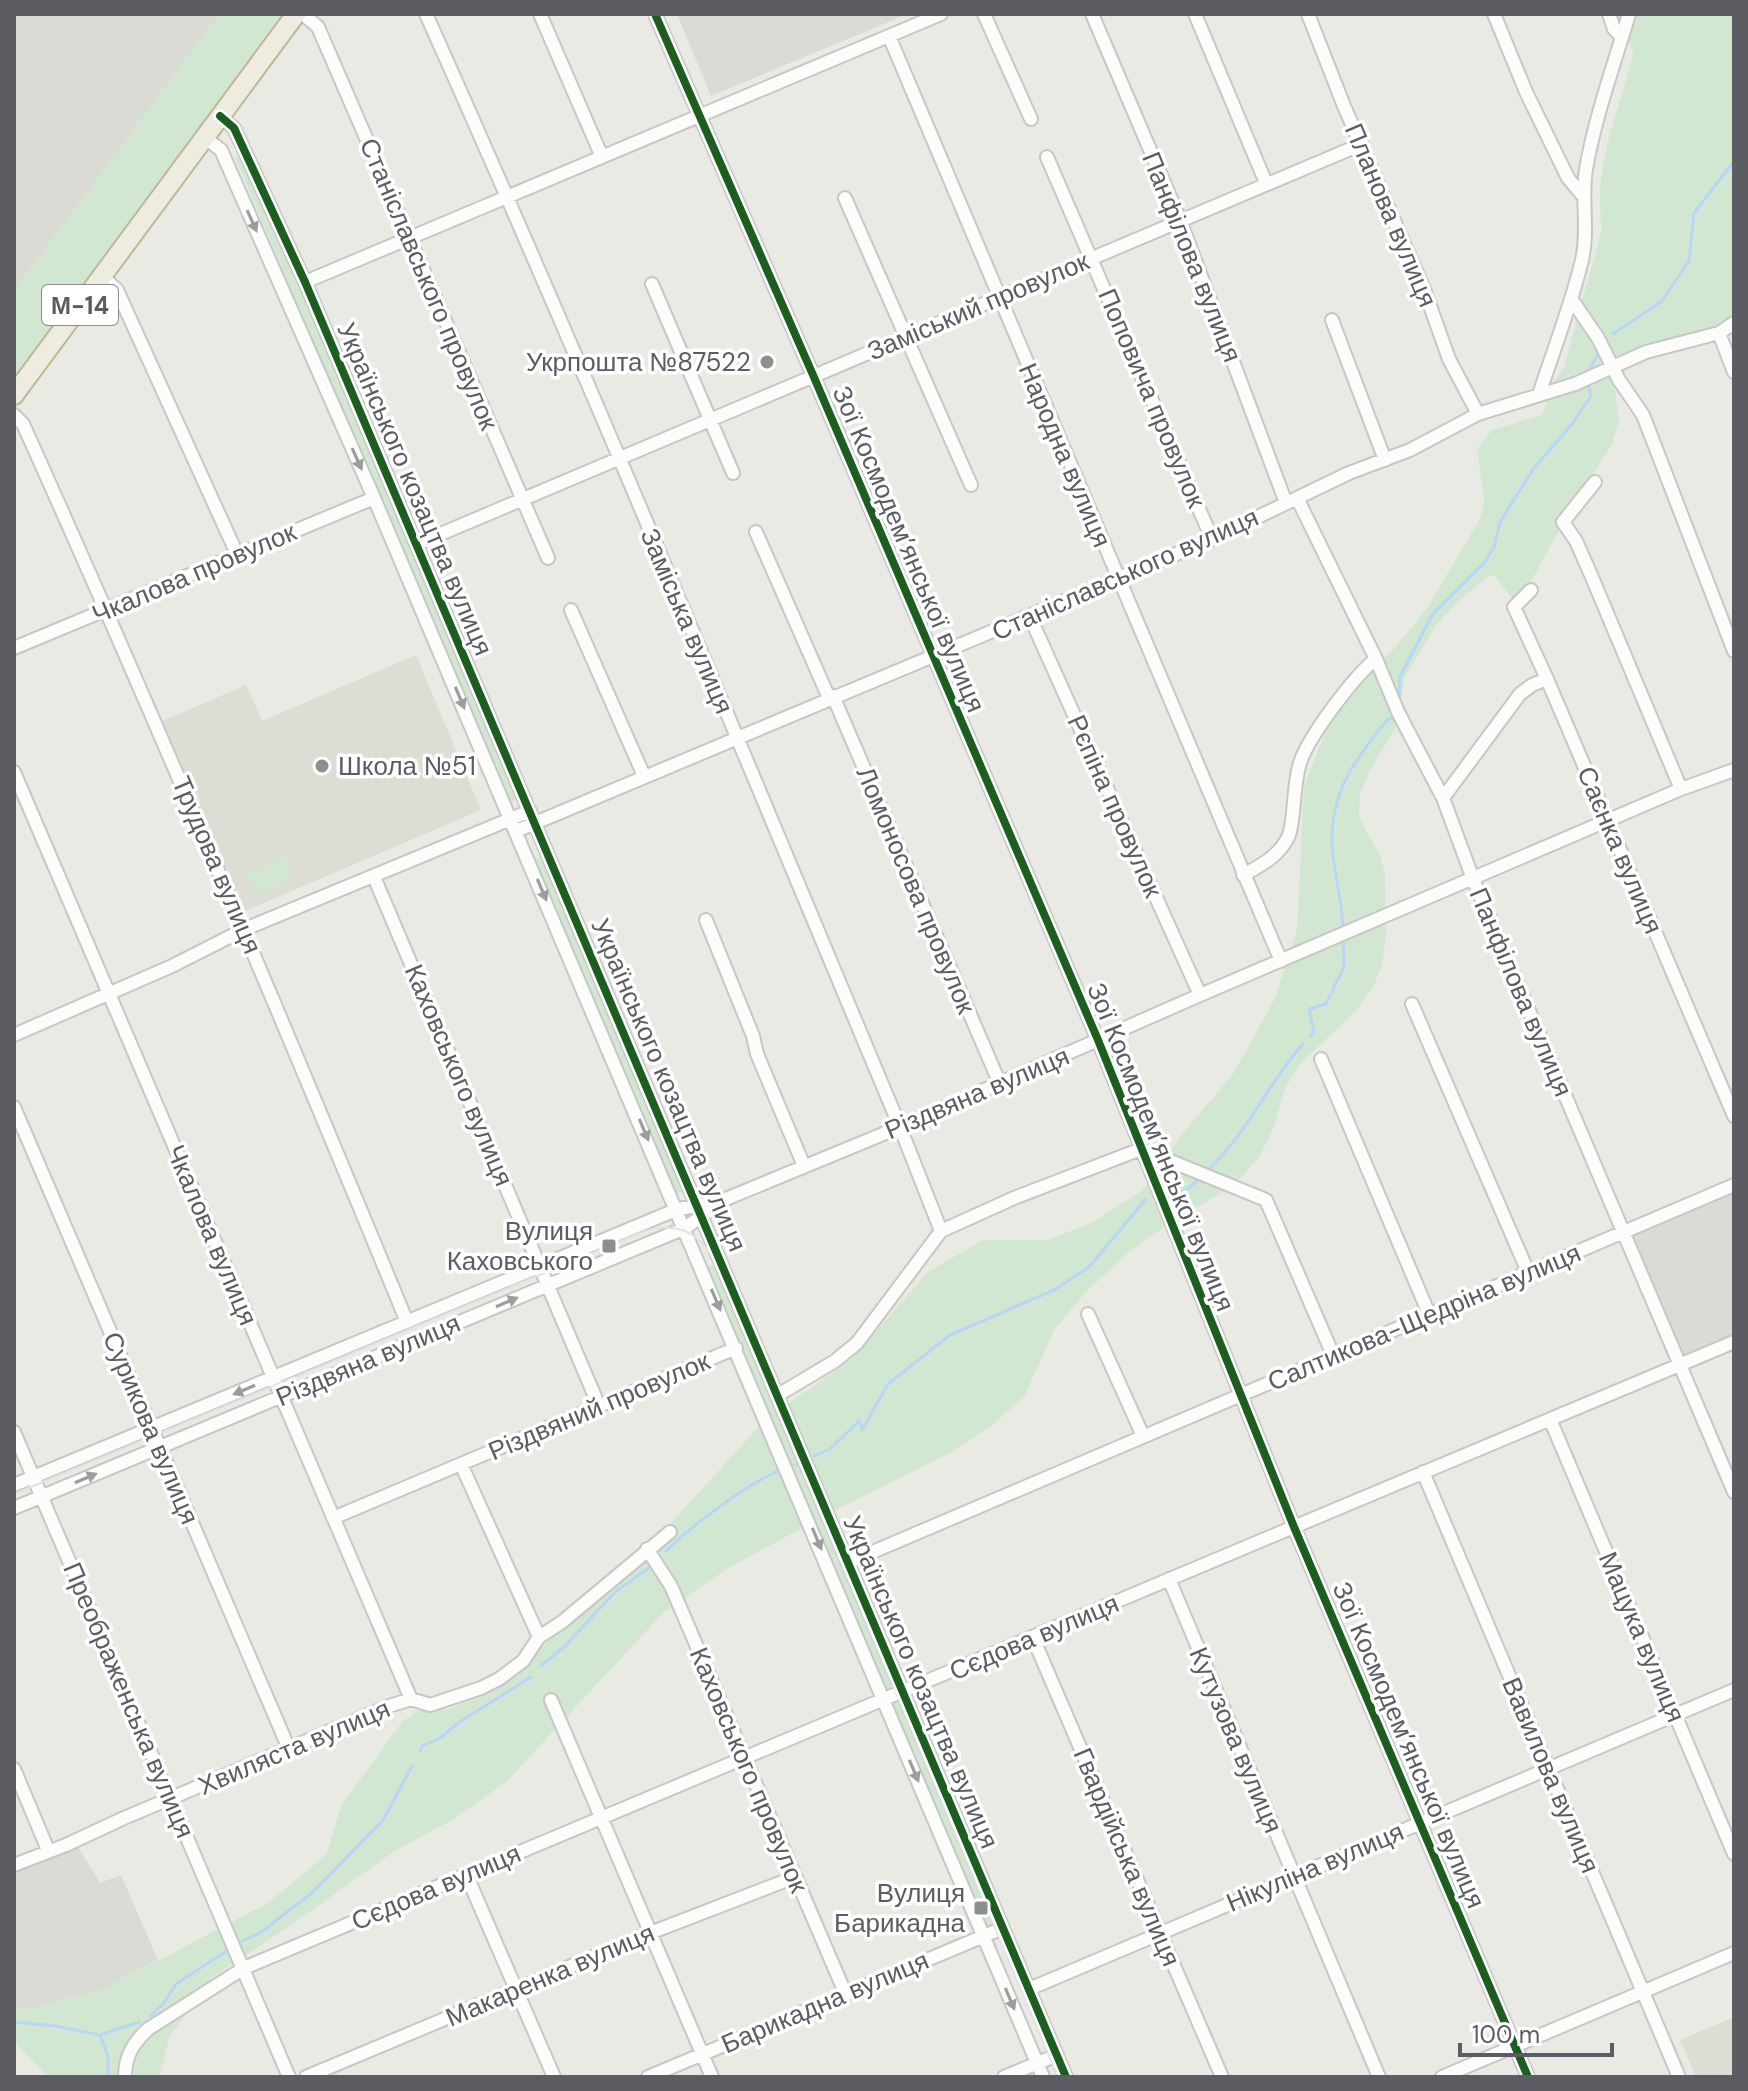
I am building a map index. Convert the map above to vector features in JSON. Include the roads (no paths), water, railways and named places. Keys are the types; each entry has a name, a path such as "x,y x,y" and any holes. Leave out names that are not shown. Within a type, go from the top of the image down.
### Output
{"highway":[{"name":"М-14","path":"14,395 296,14"}],"street":[{"name":"Станіславського провулок","path":"303,14 318,27 548,558"},
{"name":"Заміська вулиця","path":"426,14 619,458 941,1231"},
{"path":"540,14 602,157"},
{"name":"Зої Космодем’янської вулиця","path":"655,14 1098,1040 1294,1527 1528,2077"},
{"path":"305,282 941,14"},
{"path":"984,14 1031,119"},
{"name":"Панфілова вулиця","path":"1092,14 1180,220 1292,500 1376,659 1398,712 1443,798 1473,879 1734,1492"},
{"path":"1195,14 1266,183"},
{"name":"Планова вулиця","path":"1308,14 1424,289 1449,359 1478,414"},
{"path":"1494,14 1526,92 1568,178 1583,196"},
{"path":"1609,14 1614,29 1622,37"},
{"path":"1539,395 1572,300 1584,249 1586,168 1629,14"},
{"name":"Народна вулиця","path":"889,36 1281,961"},
{"name":"Українського козацтва вулиця","path":"220,116 234,128 305,282 1066,2077"},
{"name":"Українського козацтва вулиця","path":"205,138 221,150 374,498 678,1209 1043,2077"},
{"name":"Заміський провулок","path":"417,544 1362,144"},
{"name":"Поповича провулок","path":"1047,157 1093,257 1212,539"},
{"path":"845,198 971,485"},
{"path":"102,276 117,290 237,554"},
{"path":"652,284 733,473"},
{"path":"1572,300 1592,328 1649,428 1734,651"},
{"path":"1332,320 1385,460"},
{"name":"Станіславського вулиця","path":"14,1035 172,966 245,929 644,776 1030,617 1212,539 1349,473 1421,445 1478,414 1614,368 1646,352 1719,333 1734,323"},
{"path":"1719,333 1734,372"},
{"name":"Трудова вулиця","path":"14,415 23,424 107,609 245,929 407,1322"},
{"path":"1595,482 1563,522 1576,541 1681,789"},
{"name":"Чкалова провулок","path":"14,648 374,498"},
{"name":"Ломоносова провулок","path":"756,532 1000,1084"},
{"name":"Саєнка вулиця","path":"1531,590 1514,607 1734,1116"},
{"path":"571,610 644,776"},
{"name":"Рєпіна провулок","path":"1030,617 1200,995"},
{"path":"1243,875 1267,862 1288,836 1300,760 1330,714 1367,665 1376,659"},
{"path":"1443,798 1520,694 1547,679"},
{"name":"Різдвяна вулиця","path":"14,1508 685,1228 701,1210 716,1203 900,1127 1681,789 1734,770"},
{"name":"Чкалова вулиця","path":"14,772 411,1699"},
{"name":"Каховського вулиця","path":"374,877 599,1406"},
{"path":"706,920 804,1166"},
{"path":"1412,1004 1528,1272"},
{"path":"1321,1059 1429,1314"},
{"name":"Сурикова вулиця","path":"14,1107 289,1749"},
{"path":"778,1395 835,1361 857,1343 941,1231 1014,1198 1141,1149 1266,1200 1333,1355"},
{"name":"Салтикова-Щедріна вулиця","path":"849,1562 1734,1185"},
{"name":"Різдвяна вулиця","path":"14,1485 678,1209 701,1210"},
{"path":"1088,1314 1143,1436"},
{"name":"Сєдова вулиця","path":"125,2077 127,2057 135,2041 148,2029 244,1968 1734,1342"},
{"name":"Різдвяний провулок","path":"333,1518 736,1348"},
{"name":"Мацука вулиця","path":"1550,1419 1734,1854"},
{"name":"Преображенська вулиця","path":"14,1432 289,2077"},
{"name":"Різдвяний провулок","path":"461,1464 539,1637"},
{"name":"Вавилова вулиця","path":"1423,1472 1679,2077"},
{"name":"Хвиляста вулиця","path":"14,1865 411,1699 430,1705 481,1688 523,1661 539,1637 562,1622 670,1532"},
{"name":"Каховського провулок","path":"647,1549 671,1586 846,1995"},
{"name":"Кутузова вулиця","path":"1169,1579 1379,2077"},
{"name":"Гвардійська вулиця","path":"1033,1638 1222,2077"},
{"name":"Нікуліна вулиця","path":"1029,1989 1734,1690"},
{"path":"551,1700 712,2077"},
{"path":"14,1769 48,1850"},
{"path":"466,1874 554,2077"},
{"name":"Макаренка вулиця","path":"306,2077 650,1933 795,1877"},
{"name":"Барикадна вулиця","path":"648,2077 1003,1928"},
{"path":"1442,2077 1734,1953"},
{"path":"1004,2077 1057,2055"}],"waterway":[{"path":"1613,334 1662,301 1689,261 1694,213 1734,161"},
{"path":"1588,372 1600,351"},
{"path":"1405,712 1399,700 1400,677 1432,615 1485,562 1494,547 1500,522 1534,468 1572,424 1591,396 1589,387"},
{"path":"1343,930 1332,843 1334,814 1350,771 1387,720 1392,718"},
{"path":"1310,1036 1314,1032 1309,1009 1326,1004 1344,967 1343,938"},
{"path":"1207,1171 1233,1142 1303,1044"},
{"path":"1167,1190 1184,1192 1201,1177"},
{"path":"814,1456 830,1449 859,1421 862,1430 888,1384 950,1335 1054,1290 1089,1267 1145,1200"},
{"path":"666,1551 719,1507 778,1471"},
{"path":"541,1666 566,1645 615,1592 654,1564"},
{"path":"420,1751 422,1746 440,1738 458,1723 531,1677"},
{"path":"242,1941 260,1933 313,1892 383,1820 412,1766"},
{"path":"150,2016 164,2003 176,1984 228,1950"},
{"path":"14,2022 100,2035 139,2022"},
{"path":"100,2035 108,2056 108,2077"}],"tram line":[{"path":"14,1494 645,1231 675,1228 691,1234 712,1256 1058,2077"}],"place":[{"name":"Укрпошта №87522","path":"767,362"},
{"name":"Школа №51","path":"322,766"},
{"name":"Вулиця Каховського","path":"609,1246"},
{"name":"Вулиця Барикадна","path":"981,1908"}]}
